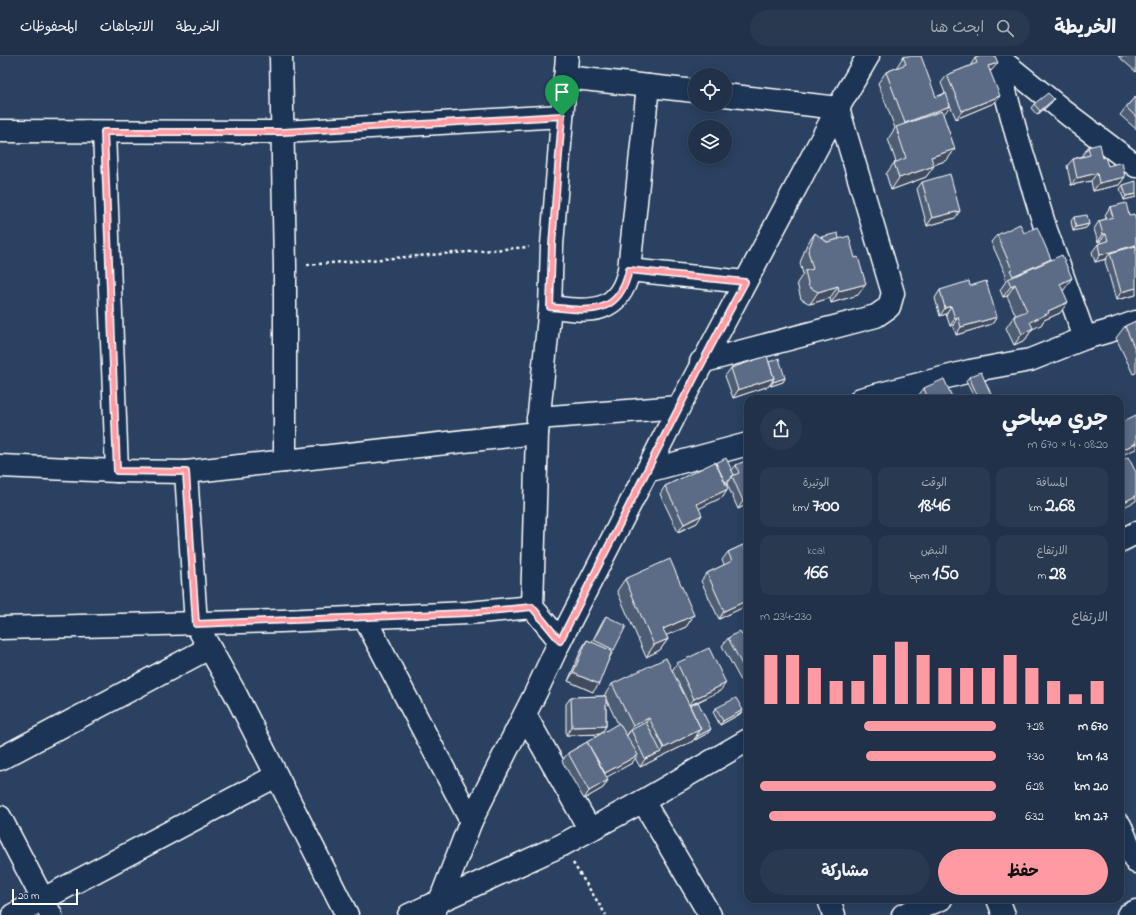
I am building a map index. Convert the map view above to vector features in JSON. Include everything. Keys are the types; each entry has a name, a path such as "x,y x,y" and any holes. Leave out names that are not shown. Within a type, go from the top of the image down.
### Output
{"street":[{"path":"281,56 285,266 285,461"},
{"path":"435,908 472,821 560,641 701,362 838,108 868,56"},
{"path":"996,56 1070,116 1136,166"},
{"path":"996,56 1017,136 1046,230 1085,338"},
{"path":"560,641 532,607 537,425 550,307 552,245 566,66 648,86 688,90"},
{"path":"550,307 593,310 605,306 621,292 626,283 629,270 648,86"},
{"path":"732,96 838,108"},
{"path":"701,362 876,316 889,307 893,293 838,108"},
{"path":"0,131 283,132 562,116"},
{"path":"104,132 117,471"},
{"path":"629,270 745,282"},
{"path":"877,395 970,371 1030,360 1085,338 1136,322"},
{"path":"0,466 117,471 186,472 285,461 537,425 679,407"},
{"path":"647,471 744,445"},
{"path":"186,472 196,624 235,693 347,915"},
{"path":"1124,539 1136,533"},
{"path":"0,628 196,624 468,613 532,607"},
{"path":"364,617 472,821"},
{"path":"0,759 209,648"},
{"path":"525,715 590,830"},
{"path":"409,915 435,908 562,845 643,801 744,742"},
{"path":"13,915 47,907 276,776"},
{"path":"643,801 710,915"},
{"path":"0,817 47,907"},
{"path":"1124,834 1136,862"},
{"path":"830,903 834,915"},
{"path":"903,915 932,903"},
{"path":"1000,903 1004,915"},
{"path":"1128,915 1136,911"}],"path":[{"path":"285,266 552,245"},
{"path":"562,845 606,915"}],"building":[{"path":"921,56 936,97 946,93 950,106 905,123 886,72 906,64 903,57"},
{"path":"981,56 995,56 998,63 988,66 1000,96 962,111 947,75 977,63 975,58"},
{"path":"1048,93 1054,99 1040,111 1034,104"},
{"path":"1136,96 1136,117 1126,107"},
{"path":"942,111 955,149 931,157 934,166 899,178 894,163 906,158 896,127"},
{"path":"1100,144 1103,158 1105,157 1108,166 1122,162 1125,177 1099,183 1097,173 1077,178 1073,159 1090,155 1088,147"},
{"path":"950,174 960,211 932,218 922,182"},
{"path":"1136,181 1136,194 1126,196 1123,185"},
{"path":"1126,203 1129,215 1134,214 1136,221 1136,245 1100,255 1098,244 1108,241 1106,234 1103,234 1099,221 1113,217 1110,207"},
{"path":"1087,215 1089,224 1076,227 1074,217"},
{"path":"1020,224 1024,233 1037,227 1051,259 1013,276 1010,270 1012,269 997,235"},
{"path":"815,233 827,242 849,236 855,258 858,257 866,284 839,291 838,286 818,292 809,287 805,271 813,269 808,251"},
{"path":"838,233 839,239 827,242 821,237"},
{"path":"1136,246 1136,288 1121,292 1110,253"},
{"path":"1062,255 1072,278 1060,284 1068,302 1048,311 1049,313 1030,322 1033,328 1022,334 1014,316 1027,311 1015,284 1011,286 1008,279"},
{"path":"969,281 970,286 986,281 997,317 961,327 958,317 955,318 951,306 945,308 940,290"},
{"path":"1136,321 1136,352 1125,326"},
{"path":"767,356 774,378 738,390 731,368"},
{"path":"779,358 785,378 773,382 774,378 769,362"},
{"path":"981,372 991,394 977,395 969,377"},
{"path":"944,379 951,395 927,395 924,388"},
{"path":"1136,415 1136,443 1124,449 1124,421"},
{"path":"1128,457 1136,472 1136,496 1124,502 1124,459"},
{"path":"726,458 734,475 730,480 725,482 716,463"},
{"path":"715,462 728,489 697,504 702,515 684,524 665,486"},
{"path":"744,462 743,501 732,476 739,473 736,465"},
{"path":"743,545 744,547 744,602 724,611 707,573 732,561 728,552"},
{"path":"670,559 694,615 663,629 668,639 654,645 625,579"},
{"path":"606,616 626,626 614,650 594,640"},
{"path":"740,631 744,635 744,668 728,638"},
{"path":"587,640 612,651 599,684 573,673"},
{"path":"709,648 726,683 694,699 677,663"},
{"path":"666,658 701,729 664,748 649,718 633,726 612,684"},
{"path":"606,696 606,726 572,727 571,697"},
{"path":"736,698 743,710 723,721 716,708"},
{"path":"698,702 711,729 698,736 697,735 701,729 690,706"},
{"path":"646,722 661,752 645,759 631,730"},
{"path":"619,723 638,755 605,773 587,742"},
{"path":"587,742 608,780 589,791 568,753"}],"route":[{"path":"562,116 552,245 550,307 593,310 605,306 621,292 626,283 629,270 745,282 701,362 560,641 532,607 468,613 196,624 186,472 117,471 104,132 283,132 562,116"}]}
